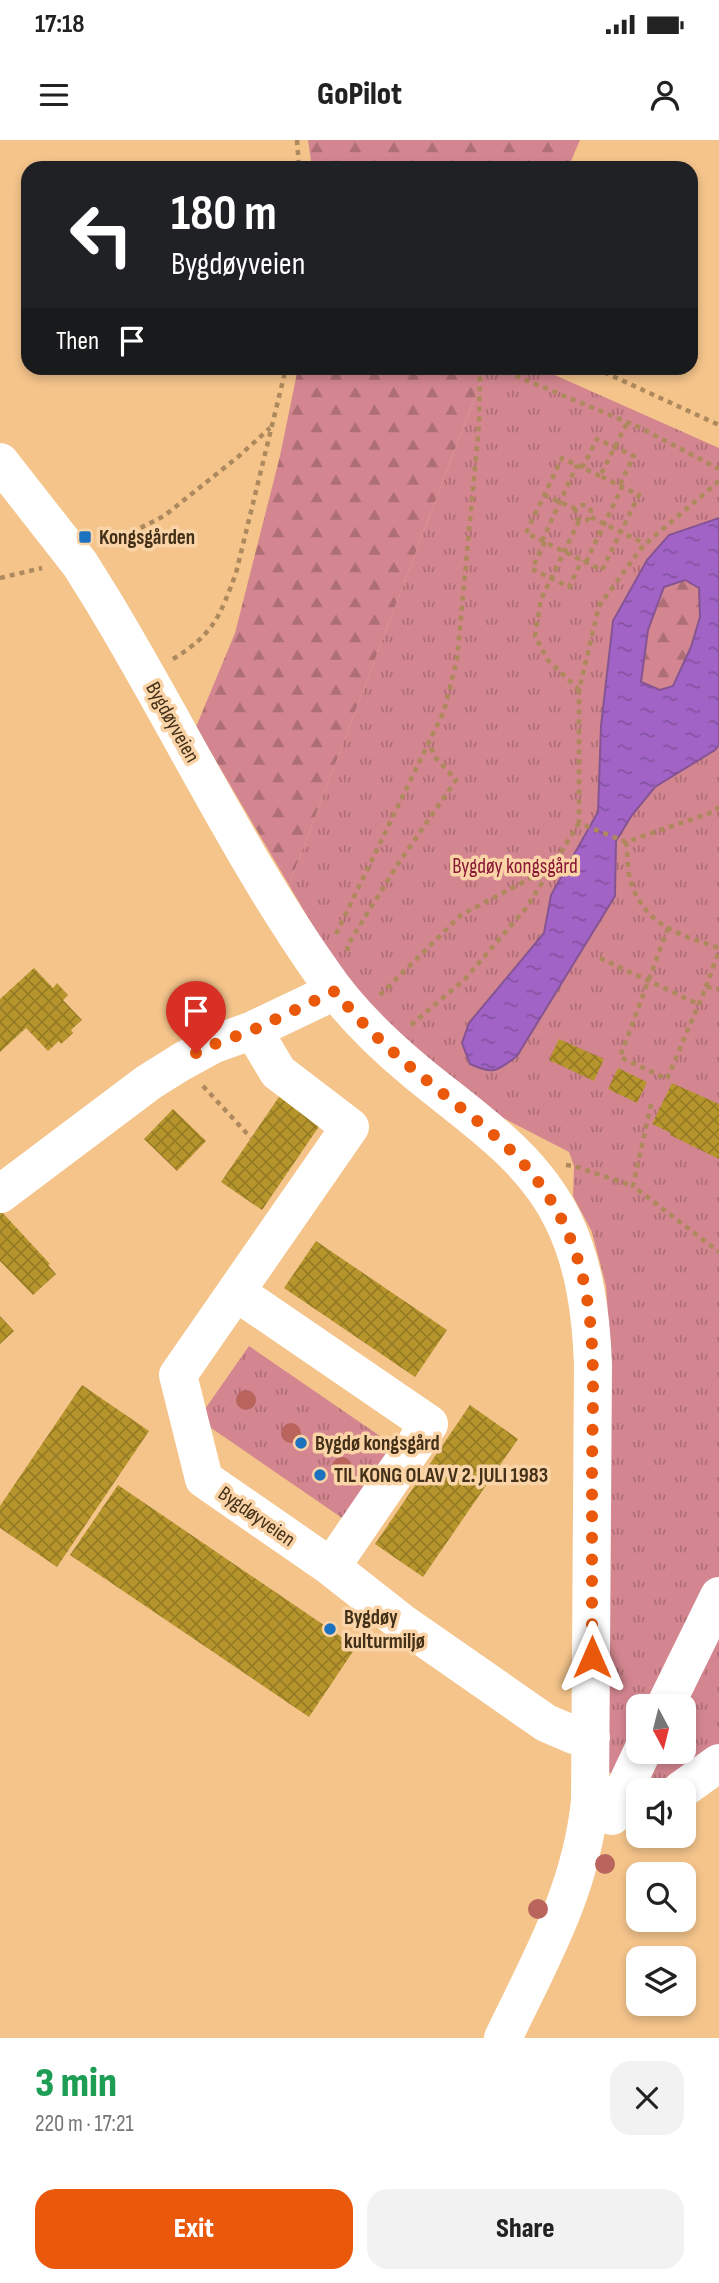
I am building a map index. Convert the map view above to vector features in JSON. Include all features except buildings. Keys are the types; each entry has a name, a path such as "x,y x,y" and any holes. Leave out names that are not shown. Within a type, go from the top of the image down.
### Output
{"street":[{"name":"Bygdøyveien","path":"0,462 80,564 146,673 248,854 344,976 358,1020 520,1159 552,1199 564,1221 583,1274 593,1364 592,1737 613,1814 571,1892 503,2038"},
{"path":"0,1194 149,1082 212,1045 253,1030 344,976"},
{"name":"Bygdøyveien","path":"253,1030 278,1072 350,1128 178,1376 204,1479 331,1567 401,1622 546,1723 574,1735 592,1737"},
{"path":"236,1292 429,1424 331,1567"},
{"path":"671,1694 719,1596"},
{"path":"696,1779 719,1763"},
{"path":"613,1814 636,1764"}],"path":[{"path":"297,140 298,161"},
{"path":"146,673 204,638 225,604 236,573 284,375"},
{"path":"344,976 429,742 444,712 457,659 479,425 480,375"},
{"path":"514,375 627,423 719,469"},
{"path":"610,375 719,425"},
{"path":"600,476 627,423"},
{"path":"99,550 164,516 271,427"},
{"path":"597,439 615,447 634,456 604,524 569,587 532,569 560,502 597,439"},
{"path":"562,458 579,466 639,495 602,570 526,533 562,458"},
{"path":"405,1027 413,1024 465,979 527,907 579,823 579,690 599,606 645,544 719,481"},
{"path":"544,495 576,509"},
{"path":"576,509 581,505 586,506 592,512 591,517"},
{"path":"576,509 576,517 579,520 584,522 591,517"},
{"path":"591,517 645,544"},
{"path":"579,520 541,599 535,636 547,659 579,690"},
{"path":"0,578 43,568"},
{"path":"344,976 347,946 398,864 456,780 435,757 429,742"},
{"path":"579,823 626,842 713,812 719,807"},
{"path":"626,842 631,885 650,918 681,935 719,950 667,1079 620,1057 668,928"},
{"path":"380,995 461,915 552,867"},
{"path":"600,958 698,1004"},
{"path":"344,976 380,995 384,1004"},
{"path":"706,987 719,989"},
{"path":"181,1062 251,1138"},
{"path":"633,1186 651,1104"},
{"path":"520,1159 574,1166 633,1186 719,1252"}],"green space":[{"path":"308,140 580,140 571,161 311,161"},
{"path":"297,375 483,375 289,885 196,727 235,633 280,456"},
{"name":"Bygdøy kongsgård","path":"483,375 555,375 719,448 719,1746 696,1762 696,1694 626,1694 626,1764 694,1764 674,1778 626,1780 606,1771 610,1342 606,1286 592,1232 573,1196 574,1166 569,1152 486,1109 349,988 289,885"},
{"path":"685,580 699,587 700,617 691,647 673,686 660,690 641,683 648,630 664,586"},
{"path":"249,1346 396,1447 345,1520 198,1419"}],"water":[{"path":"719,518 719,745 655,787 632,815 616,841 615,896 517,1056 495,1070 478,1067 470,1064 462,1043 469,1023 544,933 551,895 598,812 601,726 613,621 647,560 669,535","holes":["685,580 699,588 700,617 691,647 673,686 660,690 641,682 648,630 664,587"]}],"place":[{"name":"Kongsgården","path":"85,537"},
{"name":"Bygdø kongsgård","path":"301,1443"},
{"name":"TIL KONG OLAV V 2. JULI 1983","path":"320,1475"},
{"name":"Bygdøy kulturmiljø","path":"330,1629"}],"route":[{"path":"196,1053 253,1030 335,991 358,1020 389,1049 495,1135 520,1159 552,1199 564,1221 583,1274 592,1331 592,1657"}]}
